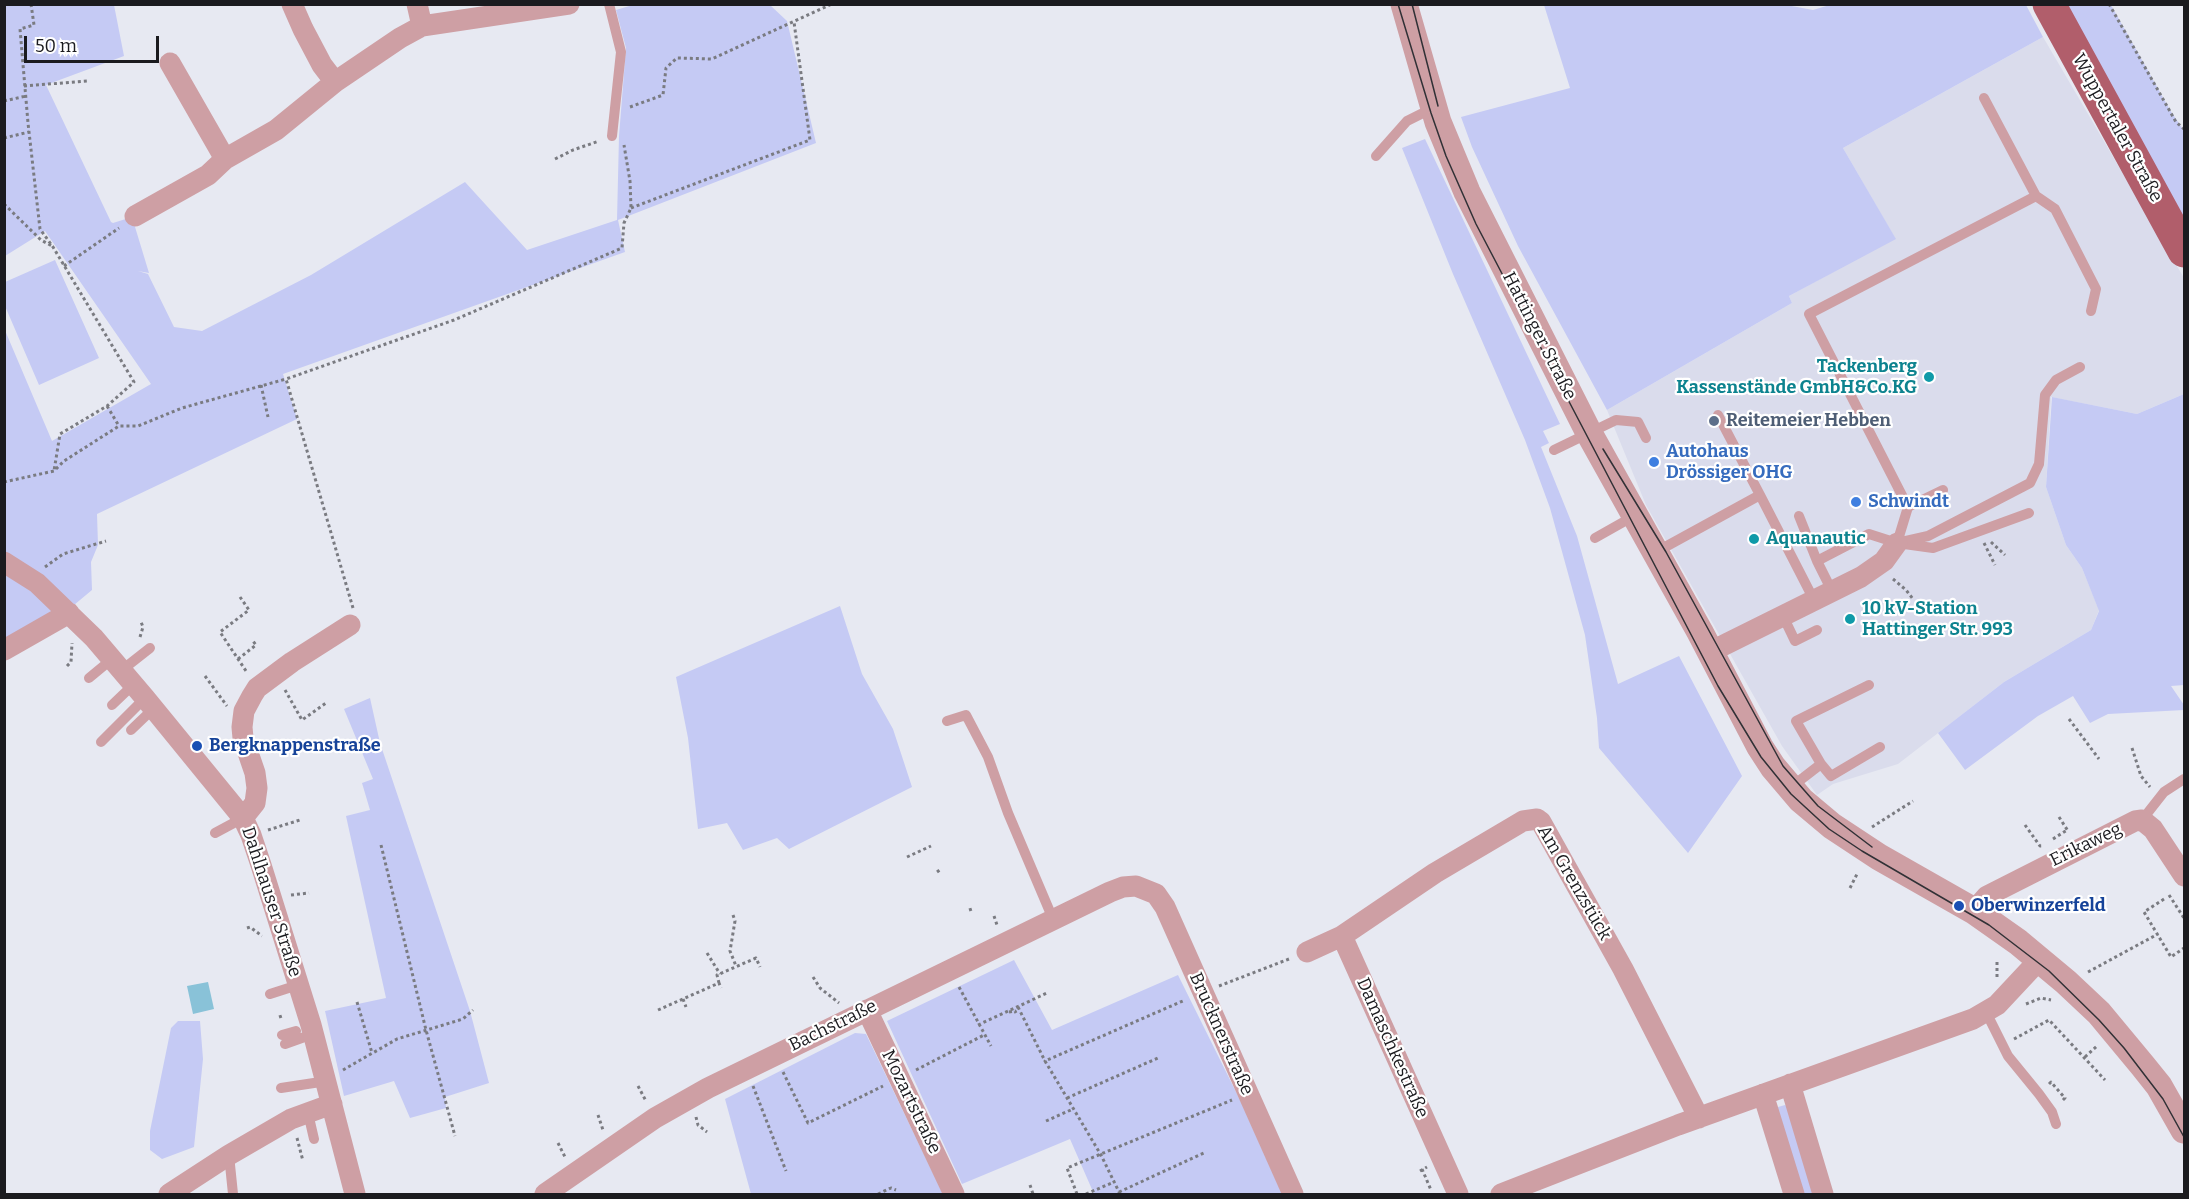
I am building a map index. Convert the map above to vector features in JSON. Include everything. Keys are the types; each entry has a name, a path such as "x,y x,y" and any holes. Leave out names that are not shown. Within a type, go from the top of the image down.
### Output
{"main road":[{"name":"Wuppertaler Straße","path":"2049,4 2184,251"}],"street":[{"path":"292,4 322,65 335,82"},
{"path":"417,4 422,26"},
{"path":"135,216 208,175 225,159 276,130 335,82 400,38 422,26 569,4"},
{"name":"Hattinger Straße","path":"1404,4 1433,108 1467,192 1589,433 1656,552 1760,747 1790,788 1815,813 1858,844 1974,911 2040,959 2099,1013 2159,1086 2184,1130"},
{"path":"170,63 225,159"},
{"path":"1710,652 1861,577 1884,561 1897,543"},
{"name":"Dahlhauser Straße","path":"4,562 68,605 247,827 298,985 304,1032 327,1081 355,1194"},
{"path":"4,650 68,605"},
{"path":"247,827 257,788 255,773 243,738 244,711 257,688 350,626"},
{"name":"Am Grenzstück","path":"1342,936 1435,873 1523,821 1537,819 1541,822 1623,969 1699,1118"},
{"name":"Erikaweg","path":"1974,911 1987,896 2023,876 2126,825 2142,820 2153,829 2184,876"},
{"name":"Bachstraße","path":"545,1194 655,1118 746,1068 1110,892 1123,887 1136,886"},
{"name":"Brucknerstraße","path":"1136,886 1156,894 1165,907 1293,1194"},
{"path":"1307,952 1342,936"},
{"name":"Damaschkestraße","path":"1342,936 1458,1194"},
{"path":"1501,1194 1531,1189 1699,1118 1960,1024 1986,1012 2007,996 2040,959"},
{"name":"Mozartstraße","path":"861,1013 899,1078 954,1194"},
{"path":"1790,1084 1823,1194"},
{"path":"1763,1094 1794,1194"},
{"path":"169,1194 291,1119 332,1104"}],"lane":[{"path":"609,4 621,52 612,133"},
{"path":"1984,98 2036,196 2055,209 2096,289 2091,311"},
{"path":"1376,156 1407,121 1433,108"},
{"path":"1897,543 1908,507 1809,314 2036,196"},
{"path":"1897,543 1928,536 2030,483 2039,464 2045,395 2056,380 2080,367"},
{"path":"1718,415 1760,495 1823,595"},
{"path":"1554,450 1616,420 1638,422 1646,438"},
{"path":"1908,507 1943,489"},
{"path":"1656,552 1760,495"},
{"path":"1817,561 1869,534 1897,543 1933,548 2029,513"},
{"path":"1595,538 1635,515"},
{"path":"1799,516 1817,561 1823,595"},
{"path":"1783,616 1795,641 1817,630"},
{"path":"101,742 150,648"},
{"path":"88,678 133,684"},
{"path":"112,705 133,684"},
{"path":"131,730 133,684"},
{"path":"1869,685 1796,721 1821,764 1831,776 1880,747"},
{"path":"948,722 966,715 988,757 1008,813 1053,919"},
{"path":"1790,788 1821,764"},
{"path":"2142,820 2159,798 2184,779"},
{"path":"215,833 247,827"},
{"path":"270,994 298,985"},
{"path":"1986,1012 2008,1056 2046,1103 2056,1124"},
{"path":"304,1032 283,1040 304,1032"},
{"path":"281,1088 327,1081"},
{"path":"308,1113 314,1139"},
{"path":"230,1155 233,1194"}],"path":[{"path":"31,4 34,25 20,29 40,229 134,382 107,406 60,434 54,471"},
{"path":"615,112 663,95 666,68 677,58 712,59 832,4"},
{"path":"2109,4 2176,122 2184,129"},
{"path":"631,208 810,140 794,22"},
{"path":"24,86 87,81"},
{"path":"4,101 26,96"},
{"path":"4,482 54,471 64,461 119,426 138,426 182,408 286,379 454,320 622,248 624,223 631,208 630,181 620,131 555,159"},
{"path":"4,138 29,132"},
{"path":"4,204 41,240 53,247"},
{"path":"64,266 135,216"},
{"path":"286,379 355,617 350,626"},
{"path":"261,385 268,417"},
{"path":"107,406 119,426"},
{"path":"1979,531 1995,565"},
{"path":"29,578 63,554 106,541"},
{"path":"1884,561 1894,581 1906,590 1912,599"},
{"path":"240,597 249,610 220,632 257,688"},
{"path":"141,622 143,627"},
{"path":"67,666 71,662 72,635"},
{"path":"238,659 256,645 253,641"},
{"path":"276,674 302,720 326,703"},
{"path":"205,676 242,727"},
{"path":"2069,719 2099,759"},
{"path":"2132,748 2141,776 2159,798"},
{"path":"1868,830 1913,801"},
{"path":"247,827 300,820"},
{"path":"2025,825 2040,846 2067,830"},
{"path":"381,845 426,1030 455,1136"},
{"path":"907,856 931,846"},
{"path":"1850,888 1858,872"},
{"path":"2169,895 2184,918"},
{"path":"2164,899 2144,912 2171,957 2184,948"},
{"path":"733,915 735,921 730,951 736,966"},
{"path":"2151,924 2155,918"},
{"path":"247,928 250,927 268,941"},
{"path":"2085,973 2158,934"},
{"path":"1203,993 1307,952"},
{"path":"707,953 720,974"},
{"path":"721,988 717,975 756,958 760,967"},
{"path":"1997,977 1997,962 2001,966"},
{"path":"950,970 991,1046"},
{"path":"813,977 820,988 861,1013"},
{"path":"658,1010 720,983"},
{"path":"978,1025 1047,993"},
{"path":"2020,1010 2032,1000 2041,998 2057,1001"},
{"path":"683,999 686,1007"},
{"path":"357,1002 372,1053"},
{"path":"1045,1061 1179,1002"},
{"path":"1018,1007 1045,1061 1101,1155 1119,1193 1204,1153"},
{"path":"327,1081 397,1039 463,1019 473,1010"},
{"path":"1004,1013 1015,1011 1016,1013"},
{"path":"1152,1014 1155,1021"},
{"path":"2002,1046 2049,1020 2105,1080"},
{"path":"774,1054 808,1123 984,1035"},
{"path":"1102,1036 1105,1043"},
{"path":"2085,1057 2094,1048"},
{"path":"1067,1098 1158,1058"},
{"path":"746,1068 786,1171"},
{"path":"638,1086 641,1091"},
{"path":"1077,1194 1067,1168 1221,1105"},
{"path":"1046,1121 1073,1109"},
{"path":"558,1143 561,1149"},
{"path":"1420,1171 1422,1169 1431,1190"},
{"path":"1086,1194 1114,1182"},
{"path":"1030,1185 1034,1194"},
{"path":"878,1194 891,1188 896,1190"}],"shaded area":[{"path":"636,4 770,5 787,21 816,143 618,220 625,252 283,374 297,419 97,514 98,545 91,562 92,590 74,605 5,557 4,328 52,441 151,384 45,231 5,256 5,5 114,5 124,56 46,85 111,222 132,217 149,273 138,271 148,274 174,327 202,331 311,275 465,182 527,250 617,220 619,136 626,48 616,10"},
{"path":"1781,4 1813,10 1833,4 2026,5 2043,37 1843,148 1896,239 1789,296 1792,303 1607,410 1518,246 1472,147 1461,117 1570,88 1544,5"},
{"path":"2063,5 2111,5 2184,131 2184,227"},
{"path":"2043,37 2184,278 2184,394 2137,414 2051,397 2046,487 2066,545 2082,568 2099,610 2091,630 2004,682 1898,764 1833,784 1817,795 1782,746 1646,505 1607,410 1792,303 1789,296 1895,238 1843,148"},
{"path":"1425,139 1560,424 1543,431 1549,443 1541,447 1577,536 1618,684 1679,656 1742,776 1688,853 1599,748 1585,635 1550,508 1525,440 1453,274 1402,148"},
{"path":"55,260 99,358 39,385 5,306 5,282"},
{"path":"2184,394 2184,685 2171,686 2184,705 2184,710 2108,714 2090,723 2073,696 2038,716 1965,770 1938,733 2004,682 2091,630 2099,611 2082,568 2066,545 2046,487 2052,397 2137,414"},
{"path":"4,570 60,611 4,640"},
{"path":"840,606 862,674 893,729 912,787 789,849 777,838 743,850 727,823 698,829 688,738 676,677"},
{"path":"370,698 380,743 470,1011 489,1083 445,1097 446,1108 410,1118 394,1081 344,1096 325,1011 386,998 346,816 370,810 362,783 373,779 344,709"},
{"path":"1014,960 1052,1030 1178,975 1241,1102 1282,1194 1094,1194 1070,1139 962,1184 887,1021"},
{"path":"208,982 214,1009 193,1014 187,986"},
{"path":"178,1021 200,1021 203,1059 194,1147 162,1159 150,1150 150,1131 171,1028"},
{"path":"855,1033 866,1034 943,1194 751,1194 725,1099"},
{"path":"1785,1105 1789,1108 1816,1194 1800,1194 1774,1113 1778,1107"}],"tram line":[{"path":"1398,4 1446,156 1476,224 1718,686 1761,757 1791,794 1829,829 1862,851 1989,925 2049,971 2124,1048 2163,1099 2184,1137"},
{"path":"1412,4 1438,106"},
{"path":"1519,290 1544,337"},
{"path":"1603,449 1666,552 1783,766 1818,806 1872,847"}],"place":[{"name":"Tackenberg Kassenstände GmbH&Co.KG","path":"1929,377"},
{"name":"Reitemeier Hebben","path":"1714,421"},
{"name":"Autohaus Drössiger OHG","path":"1654,462"},
{"name":"Schwindt","path":"1856,502"},
{"name":"Aquanautic","path":"1754,539"},
{"name":"10 kV-Station Hattinger Str. 993","path":"1850,619"},
{"name":"Bergknappenstraße","path":"197,746"},
{"name":"Oberwinzerfeld","path":"1959,906"}]}
